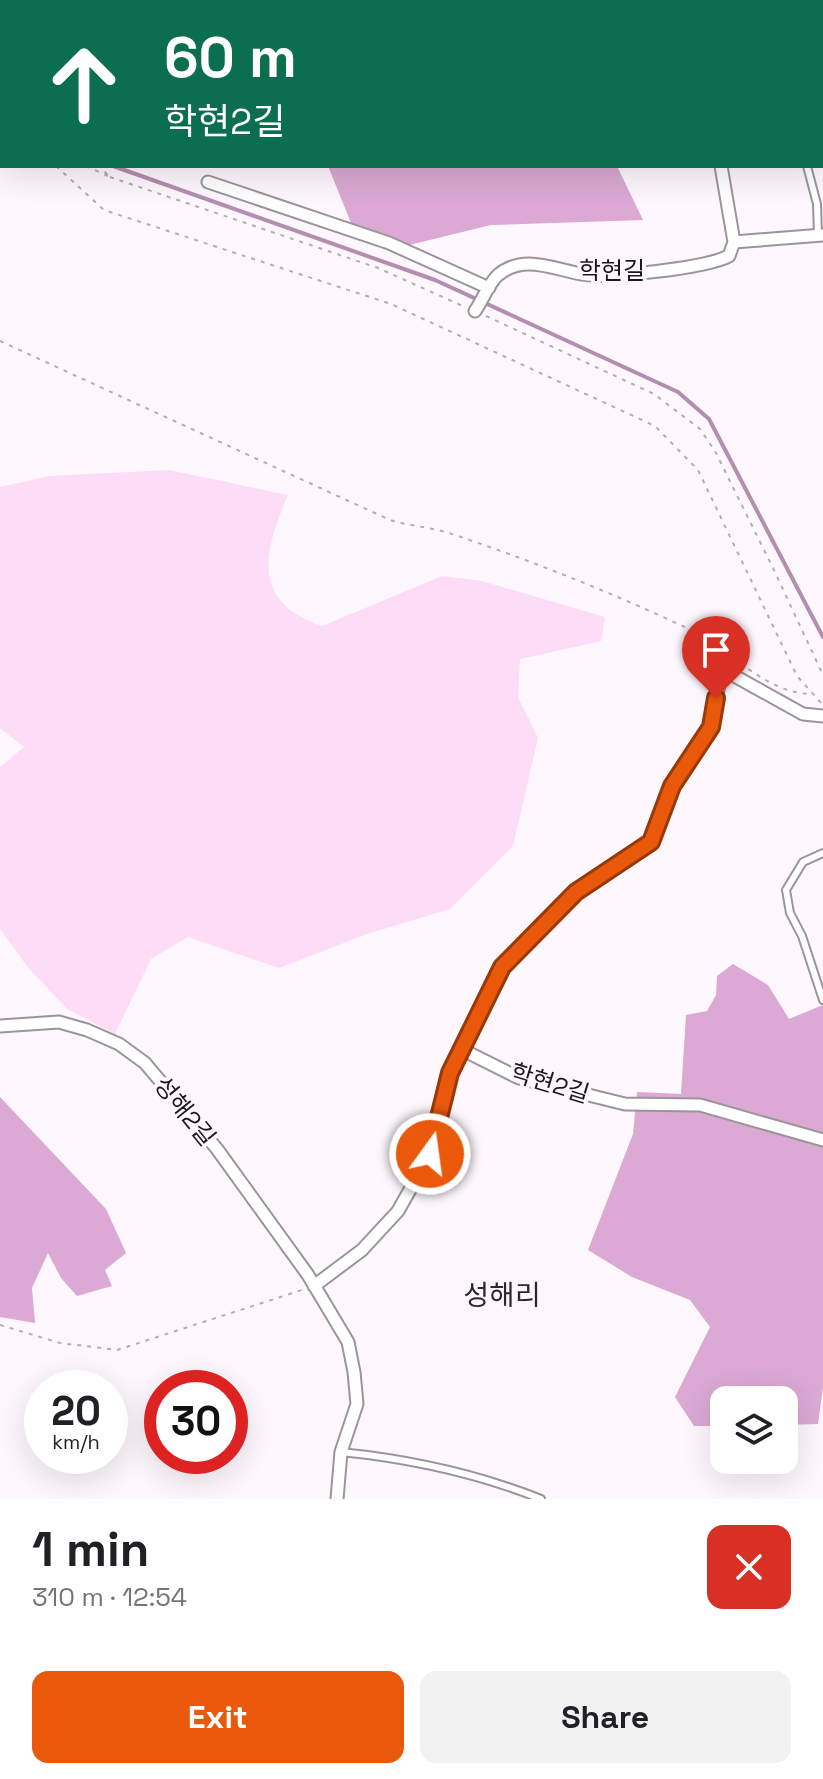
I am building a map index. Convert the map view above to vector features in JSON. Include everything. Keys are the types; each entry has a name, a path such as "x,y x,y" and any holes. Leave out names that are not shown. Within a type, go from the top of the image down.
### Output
{"street":[{"path":"722,168 734,242 821,235"},
{"path":"208,182 389,243 489,288 475,311"},
{"name":"학현길","path":"489,288 499,274 524,265 549,264 583,275 715,263 729,256 734,242"},
{"path":"314,1286 362,1250 398,1211 430,1154 450,1073 502,967 576,892 651,842 672,786 711,727 722,669 803,714 823,716"},
{"name":"성해2길","path":"0,1026 59,1022 119,1044 145,1063 217,1149 314,1286 348,1342 357,1404 341,1452 337,1499"},
{"name":"학현2길","path":"463,1050 519,1078 625,1104 700,1105 823,1140"}],"lane":[{"path":"808,168 820,202 821,235"},
{"path":"823,853 803,862 786,890 790,913 802,936 823,1000"},
{"path":"341,1452 409,1459 506,1485 541,1499"}],"path":[{"path":"58,168 104,210 391,304 655,426 698,470 797,676 823,705"},
{"path":"90,168 378,268 654,394 700,429 715,451 823,675"},
{"path":"101,168 110,177"},
{"path":"0,341 390,520 445,532 619,598 692,630 732,660 769,680 796,693 812,695"},
{"path":"0,1325 60,1343 117,1350 314,1286"}],"shaded area":[{"path":"329,168 618,168 643,220 491,225 405,246 351,223"},
{"path":"169,470 288,495 269,556 273,589 283,604 299,616 322,626 442,576 482,581 605,617 601,641 520,659 518,697 538,738 513,846 450,909 367,934 279,968 188,937 151,959 115,1034 67,1009 27,966 0,929 0,767 24,747 0,728 0,487 50,476"},
{"path":"733,964 768,985 789,1019 823,1005 823,1387 818,1424 798,1425 798,1386 710,1386 710,1426 694,1426 675,1397 710,1327 690,1300 632,1277 588,1250 633,1134 637,1092 681,1094 686,1015 707,1011 716,995 717,976"},
{"path":"0,1097 106,1209 126,1253 105,1270 112,1286 77,1296 61,1278 48,1253 32,1288 35,1323 0,1317"}],"waterway":[{"path":"119,168 435,280 678,392 709,419 823,637"}],"district":[{"name":"성해리","path":"502,1295"}],"route":[{"path":"430,1154 450,1073 502,967 576,892 651,842 672,786 711,727 716,698"}]}
